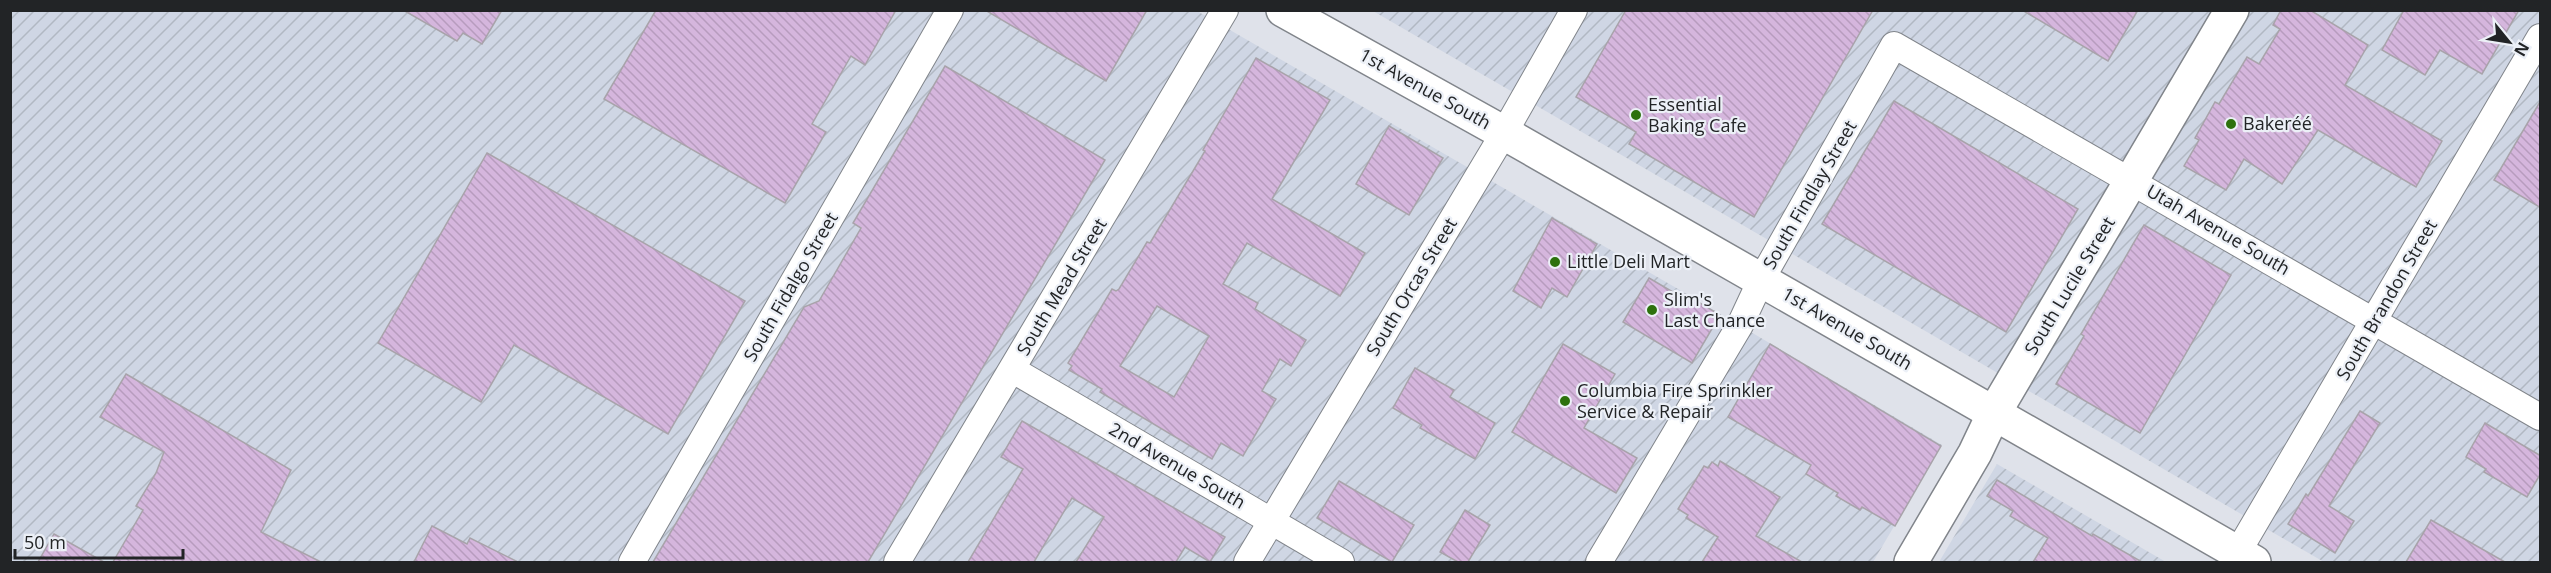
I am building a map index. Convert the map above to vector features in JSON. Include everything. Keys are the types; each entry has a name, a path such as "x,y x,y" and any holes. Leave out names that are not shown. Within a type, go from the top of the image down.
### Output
{"main road":[{"name":"1st Avenue South","path":"1283,10 1504,133 1994,413 2241,559"},
{"name":"South Lucile Street","path":"1911,562 1975,453 1994,413 2232,10"}],"street":[{"name":"South Fidalgo Street","path":"632,562 950,10"},
{"name":"South Mead Street","path":"897,562 1225,10"},
{"name":"South Orcas Street","path":"1247,562 1504,133 1574,10"},
{"name":"South Brandon Street","path":"2241,559 2375,321 2541,37"},
{"name":"Utah Avenue South","path":"1894,45 2541,417"},
{"name":"South Findlay Street","path":"1599,562 1740,326 1761,280 1894,45"},
{"name":"2nd Avenue South","path":"1013,370 1341,562"}],"shaded area":[{"path":"10,11 1197,11 1685,293 1942,445 1873,562 11,562"},
{"path":"1373,11 2540,11 2540,562 2324,562"},
{"path":"1997,464 2166,562 1939,562"}],"building":[{"path":"403,10 502,10 482,44 463,33 457,41"},
{"path":"656,10 896,10 865,65 851,56 812,124 826,132 785,203 604,99"},
{"path":"985,10 1147,10 1106,81"},
{"path":"1626,10 1873,10 1754,217 1629,144 1636,132 1576,97"},
{"path":"2022,10 2138,10 2108,61"},
{"path":"2281,10 2310,10 2368,45 2345,85 2442,141 2416,187 2318,130 2282,184 2244,159 2226,190 2184,166 2199,140 2195,138 2215,102 2219,104 2247,57 2259,64 2280,29 2273,25"},
{"path":"2404,10 2519,10 2482,74 2440,50 2425,75 2382,50"},
{"path":"1256,58 1330,100 1272,199 1365,253 1340,296 1247,243 1223,284 1258,303 1255,309 1306,340 1291,366 1280,359 1262,391 1276,399 1243,456 1221,443 1212,459 1100,392 1102,389 1069,370 1072,366 1068,363 1112,289 1116,291 1119,289 1147,242 1150,243 1205,151 1203,150","holes":["1157,306 1209,336 1174,397 1120,366"]},
{"path":"945,66 1105,160 868,562 653,562 804,307 819,301 861,228 853,223"},
{"path":"2541,100 2541,208 2494,180"},
{"path":"1894,101 2078,209 2006,332 1822,224"},
{"path":"1389,126 1443,158 1409,215 1356,184"},
{"path":"487,153 745,301 668,434 514,345 481,402 378,343"},
{"path":"1552,218 1597,244 1567,297 1552,288 1541,308 1513,291"},
{"path":"2144,225 2231,275 2140,433 2056,384 2084,336 2081,334"},
{"path":"1649,278 1683,298 1685,294 1720,315 1692,363 1623,322"},
{"name":"Columbia Fire Sprinkler Service & Repair","path":"1563,344 1615,374 1584,428 1637,458 1616,493 1512,432"},
{"path":"1770,344 1941,446 1895,526 1862,507 1860,510 1836,496 1838,493 1806,474 1811,465 1728,417"},
{"path":"1415,368 1454,390 1450,397 1495,423 1475,459 1420,428 1422,425 1393,408"},
{"path":"126,374 291,470 261,532 321,562 113,562 143,510 136,506 156,473 164,452 100,417"},
{"path":"2360,411 2380,423 2329,506 2354,521 2335,553 2288,524 2306,494 2308,496"},
{"path":"1022,421 1225,537 1210,562 1185,547 1176,562 1076,562 1104,517 1072,498 1034,562 968,562 1023,469 1001,457"},
{"path":"2485,423 2541,456 2541,473 2527,497 2484,472 2486,469 2466,457"},
{"path":"1720,461 1780,497 1756,536 1802,562 1702,562 1718,537 1686,518 1688,515 1678,509 1704,466 1708,468 1712,462 1718,466"},
{"path":"1997,480 2092,536 2093,534 2142,562 2033,562 2048,538 2010,516 2013,511 1987,496"},
{"path":"1339,481 1414,525 1392,562 1317,518"},
{"path":"1465,510 1490,525 1468,562 1458,562 1440,552"},
{"path":"2431,520 2505,562 2406,562"},
{"path":"432,526 467,544 470,538 518,562 414,562"},
{"path":"54,534 104,562 38,562"}],"place":[{"name":"Essential Baking Cafe","path":"1636,115"},
{"name":"Bakeréé","path":"2231,124"},
{"name":"Little Deli Mart","path":"1555,262"},
{"name":"Slim's Last Chance","path":"1652,310"},
{"name":"Columbia Fire Sprinkler Service & Repair","path":"1565,401"}]}
